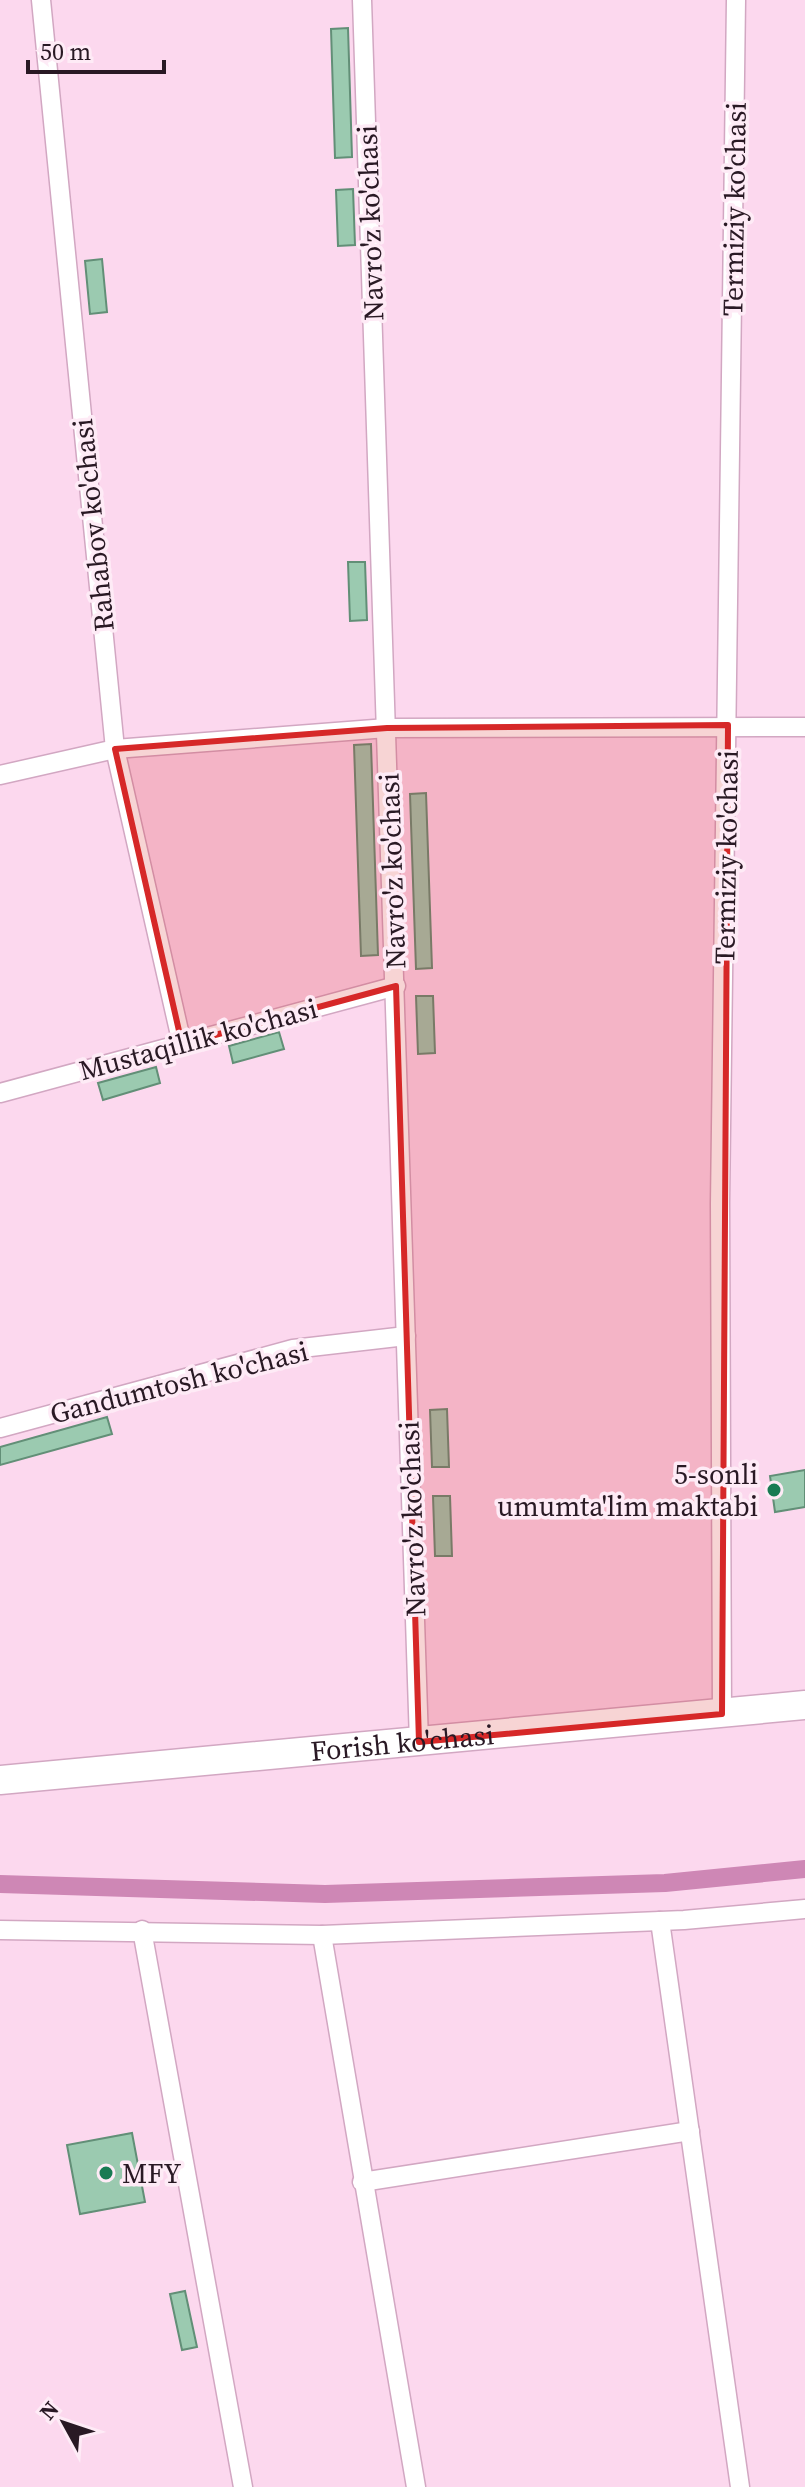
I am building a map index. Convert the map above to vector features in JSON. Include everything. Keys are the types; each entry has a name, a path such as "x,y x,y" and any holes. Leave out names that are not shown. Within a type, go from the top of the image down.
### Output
{"main road":[{"name":"Forish ko'chasi","path":"0,1780 805,1705"}],"street":[{"name":"Rahabov ko'chasi","path":"41,0 115,749 182,1044"},
{"name":"Navro'z ko'chasi","path":"362,0 419,1742"},
{"name":"Termiziy ko'chasi","path":"722,1714 720,1203 736,0"},
{"path":"0,775 115,749 387,728 805,727"},
{"name":"Mustaqillik ko'chasi","path":"0,1093 396,986"},
{"name":"Gandumtosh ko'chasi","path":"0,1428 293,1349 406,1336"},
{"path":"0,1930 322,1935 660,1921 805,1909"},
{"path":"660,1921 740,2487"},
{"path":"142,1930 243,2487"},
{"path":"322,1935 416,2487"},
{"path":"362,2182 690,2131"}],"highlighted area":[{"path":"728,725 722,1714 419,1742 396,986 182,1044 115,749 387,728"}],"building":[{"path":"348,28 352,157 335,158 331,29"},
{"path":"353,189 355,245 338,246 336,190"},
{"path":"102,259 107,312 90,314 85,261"},
{"path":"348,562 365,562 367,620 350,621"},
{"path":"371,744 378,955 361,956 354,745"},
{"path":"426,793 432,968 416,969 410,794"},
{"path":"416,996 433,996 435,1053 418,1054"},
{"path":"279,1032 284,1049 233,1063 229,1046"},
{"path":"156,1067 160,1083 103,1100 98,1083"},
{"path":"447,1409 449,1467 432,1467 430,1410"},
{"path":"107,1417 112,1434 0,1465 0,1447"},
{"path":"805,1470 805,1507 775,1512 770,1476"},
{"path":"433,1496 450,1496 452,1556 435,1556"},
{"name":"MFY","path":"132,2133 145,2202 80,2214 67,2145"},
{"path":"185,2291 197,2347 182,2350 170,2294"}],"waterway":[{"path":"0,1884 325,1894 665,1883 805,1869"}],"place":[{"name":"5-sonli umumta'lim maktabi","path":"774,1490"},
{"name":"MFY","path":"106,2173"}]}
